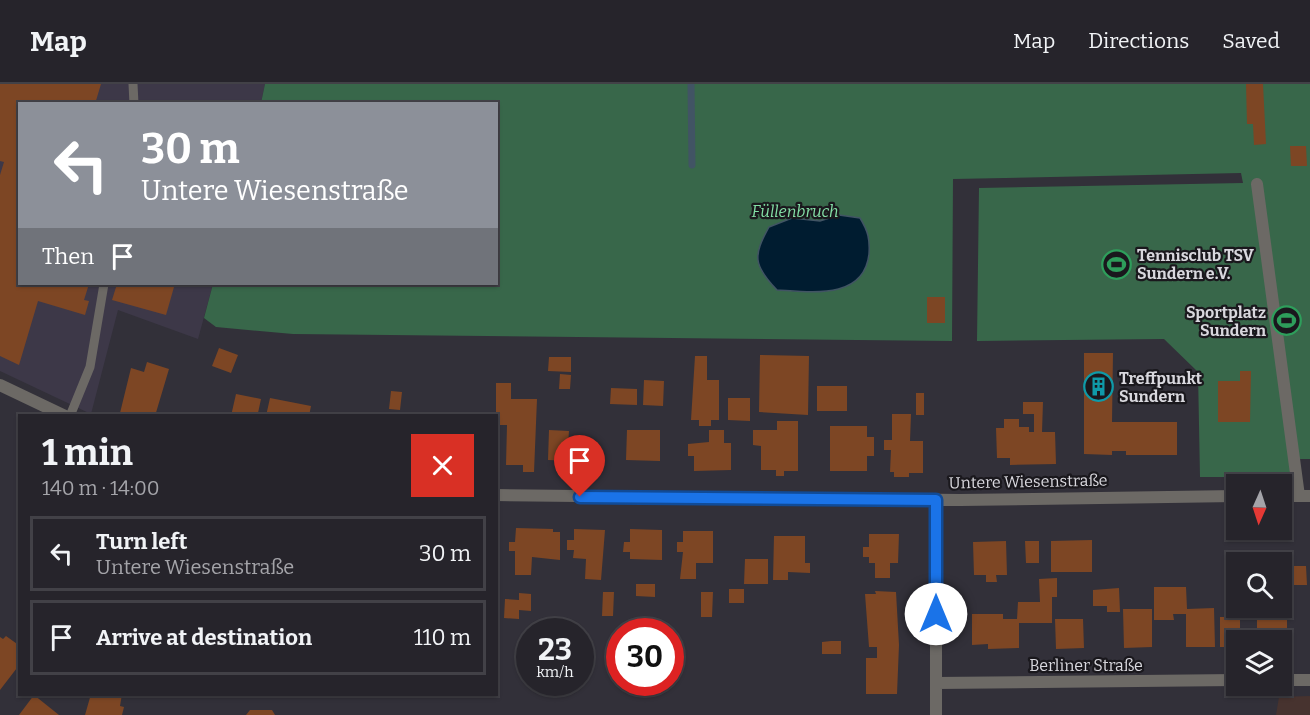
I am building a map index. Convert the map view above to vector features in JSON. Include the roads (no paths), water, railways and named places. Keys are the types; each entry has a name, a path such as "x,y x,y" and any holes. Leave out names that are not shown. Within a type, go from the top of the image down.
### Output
{"street":[{"path":"1257,184 1305,496"},
{"path":"0,385 61,414"},
{"name":"Untere Wiesenstraße","path":"498,495 936,500 1226,496"},
{"path":"936,500 936,715"},
{"name":"Berliner Straße","path":"936,683 1226,680"},
{"path":"1292,680 1310,680"}],"lane":[{"path":"133,84 134,102"},
{"path":"71,414 90,367 104,285"}],"water":[{"path":"839,215 860,218 868,235 869,254 865,269 857,279 847,286 820,292 777,290 763,274 758,260 760,246 769,227 792,218 820,221"}],"waterway":[{"path":"691,84 692,165"}],"place":[{"name":"Tennisclub TSV Sundern e.V.","path":"1116,264"},
{"name":"Sportplatz Sundern","path":"1287,321"},
{"name":"Treffpunkt Sundern","path":"1098,387"}],"park label":[{"name":"Füllenbruch","path":"795,211"}]}
